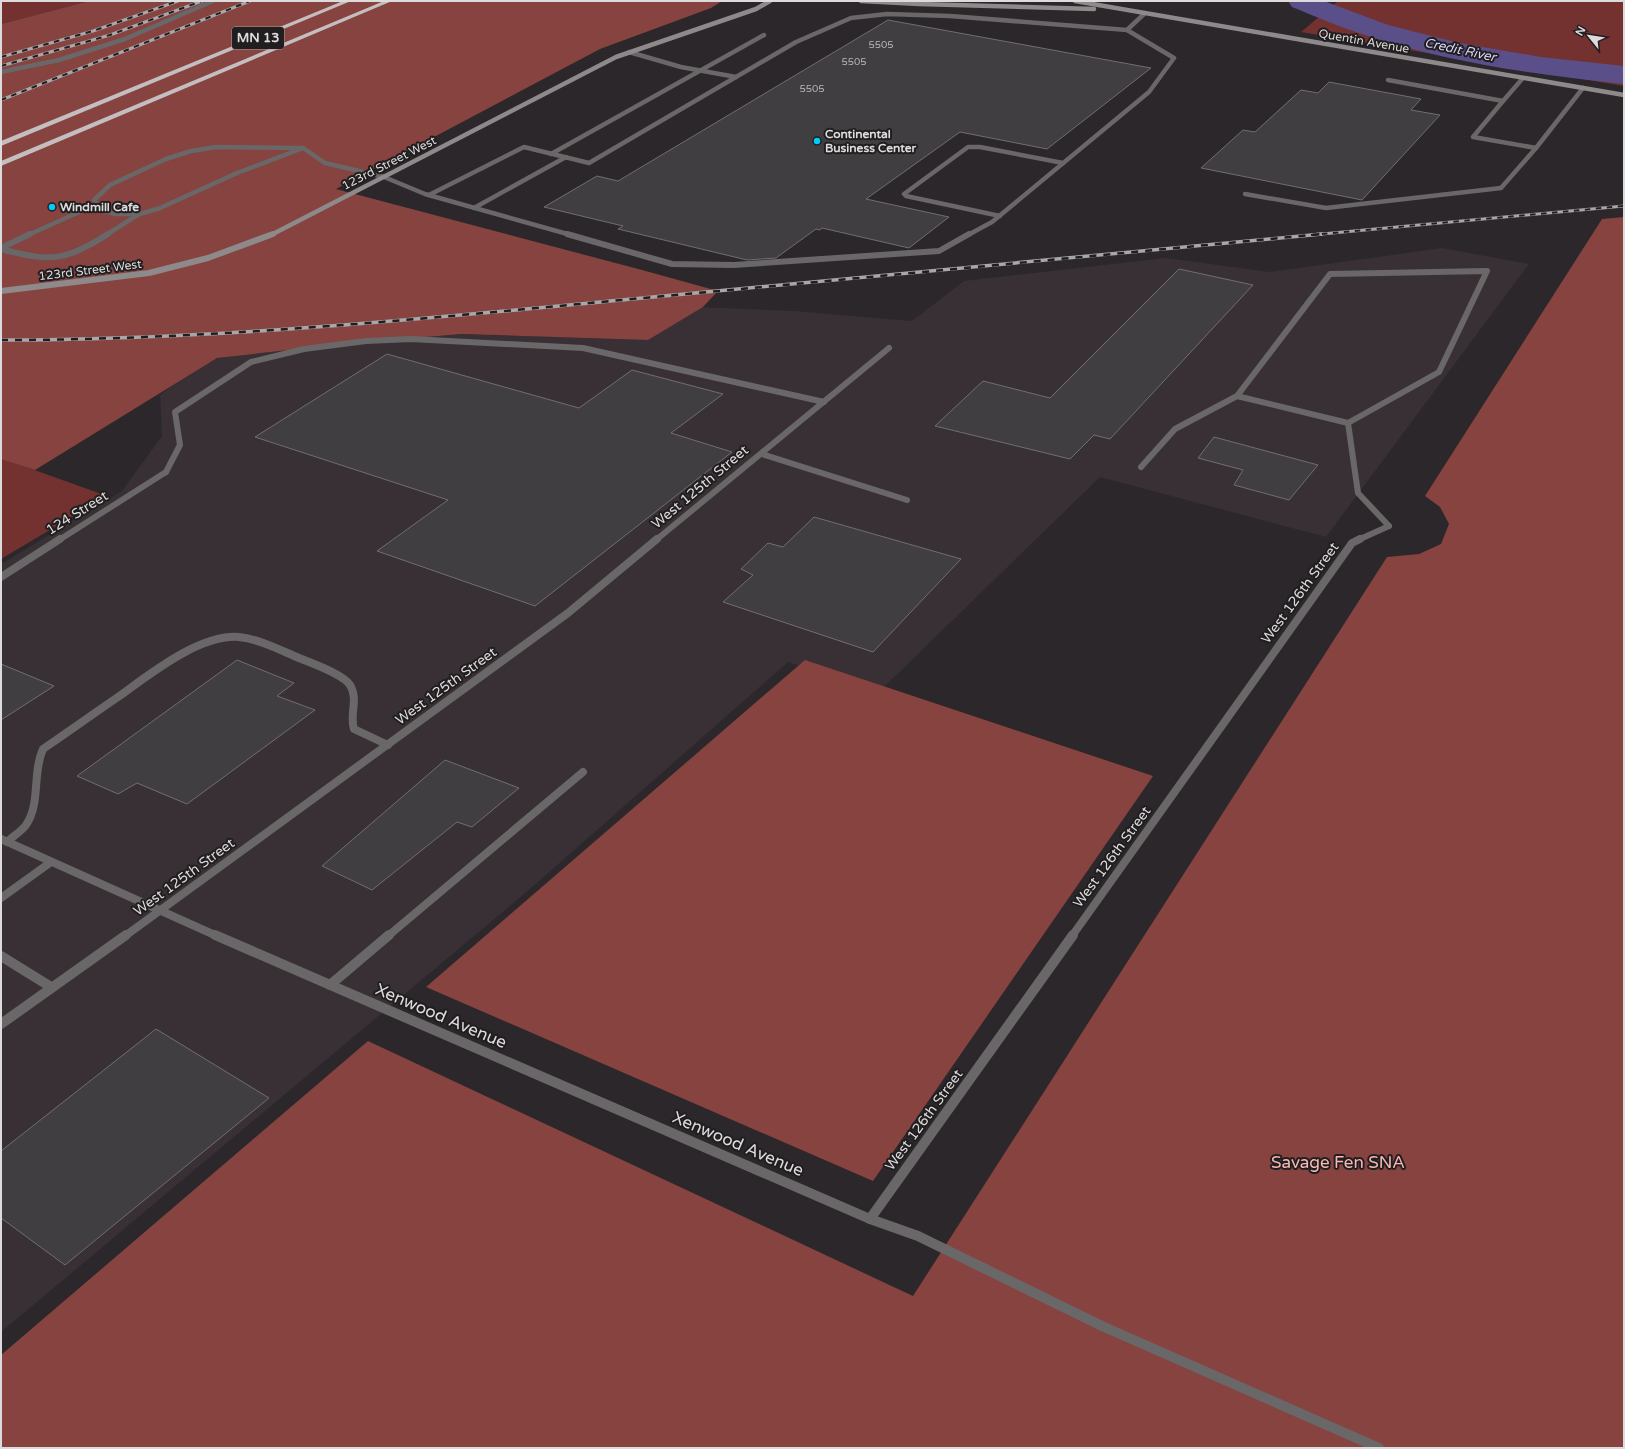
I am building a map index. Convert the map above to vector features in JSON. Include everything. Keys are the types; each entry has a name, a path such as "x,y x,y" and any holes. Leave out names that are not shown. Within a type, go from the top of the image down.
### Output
{"highway":[{"name":"MN 13","path":"1,144 348,1"},
{"name":"MN 13","path":"1,164 389,1"}],"street":[{"path":"1,72 59,60 125,40 213,1"},
{"name":"123rd Street West","path":"1,290 149,273 208,258 266,238 609,60 756,9 770,1"},
{"name":"Quentin Avenue","path":"860,1 910,5 1018,6 1125,11"},
{"name":"Quentin Avenue","path":"1075,1 1125,11 1624,95"},
{"path":"1127,30 1144,14"},
{"path":"140,214 115,214 101,210 94,200 110,185 166,159 191,151 216,147 303,148 325,163 384,177 429,195 672,264 726,265 939,251 992,222 1000,216 1148,92 1174,58 1127,30 1015,20 942,16 872,15 852,18 823,29 796,42 589,162 524,147 429,195"},
{"path":"551,154 764,35"},
{"path":"629,52 681,67 736,77"},
{"path":"1523,78 1473,137 1536,148"},
{"path":"1388,80 1503,101"},
{"path":"1245,194 1326,208 1501,188 1536,148 1583,88"},
{"path":"1000,216 906,196 904,194 907,190 968,147 980,147 1063,163"},
{"path":"97,204 5,246 4,250 36,257 54,258 73,254 140,214 160,208 237,173 303,148"},
{"path":"474,208 566,157"},
{"path":"1141,467 1175,429 1237,396 1330,274 1487,271 1439,372 1348,423 1237,396"},
{"name":"124 Street","path":"1,577 166,472 180,445 175,412 252,362 304,349 366,341 411,339 583,348 824,402"},
{"name":"West 125th Street","path":"1,1024 160,911 568,613 889,348"},
{"name":"West 126th Street","path":"870,1219 1352,543 1389,526 1358,493 1348,423"},
{"path":"762,454 907,500"},
{"path":"4,840 23,829 31,816 36,803 37,758 42,749 177,656 194,648 222,639 237,637 252,639 316,665 347,680 353,692 354,712 351,723 354,729 388,745"},
{"path":"330,985 583,772"},
{"name":"Xenwood Avenue","path":"4,840 160,911 870,1219 918,1236 1102,1326 1379,1448"},
{"path":"1,898 51,862"},
{"path":"1,956 51,987"}],"shaded area":[{"path":"1,1 89,1 1,24"},
{"path":"1338,1 1624,1 1624,86 1301,32"},
{"path":"1442,248 1529,264 1326,537 1100,477 881,690 788,662 530,889 1,1332 1,564 122,491 162,436 160,395 204,361 343,335 457,334 648,340 697,307 794,311 912,321 964,281 1166,258 1270,272"},
{"path":"1,458 107,496 1,559"}],"green space":[{"path":"89,1 722,1 711,8 600,49 336,189 718,291 703,307 648,340 461,334 342,344 217,358 35,470 1,459 1,24"},
{"name":"Savage Fen SNA","path":"1624,217 1624,1448 1,1448 1,1355 368,1041 913,1296 1387,557 1419,554 1441,544 1449,524 1440,507 1425,496 1602,219"},
{"path":"805,660 1153,776 873,1181 426,987"}],"building":[{"name":"Continental Business Center","path":"888,20 1151,68 1047,149 960,132 866,199 949,217 909,248 822,228 820,230 816,229 776,258 747,260 618,229 623,226 544,207 597,176 618,181"},
{"path":"1329,82 1421,99 1411,110 1440,115 1362,200 1201,168 1243,130 1255,132 1301,90 1318,93"},
{"path":"1179,269 1253,285 1110,439 1094,435 1070,459 935,426 983,381 1050,398"},
{"path":"387,354 579,408 632,370 723,394 671,433 732,452 535,606 377,551 448,500 255,437"},
{"path":"1214,437 1318,465 1289,500 1234,485 1243,470 1198,458"},
{"path":"814,517 961,559 873,652 723,602 753,575 741,569 768,543 783,547"},
{"path":"237,660 294,683 277,696 315,710 187,804 137,783 118,794 77,776"},
{"path":"1,664 54,686 1,720"},
{"path":"445,760 519,788 472,827 457,822 372,890 322,866"},
{"path":"156,1029 269,1098 65,1265 1,1218 1,1151"}],"waterway":[{"name":"Credit River","path":"1301,1 1339,17 1379,31 1459,52 1541,66 1624,75"}],"railway":[{"path":"1,57 93,31 178,1"},
{"path":"1,66 110,35 202,1"},
{"path":"1,100 250,1"},
{"path":"1311,235 1624,206"},
{"path":"1,340 159,336 396,321 1322,234"}],"place":[{"name":"Continental Business Center","path":"817,141"},
{"name":"Windmill Cafe","path":"52,207"}]}
